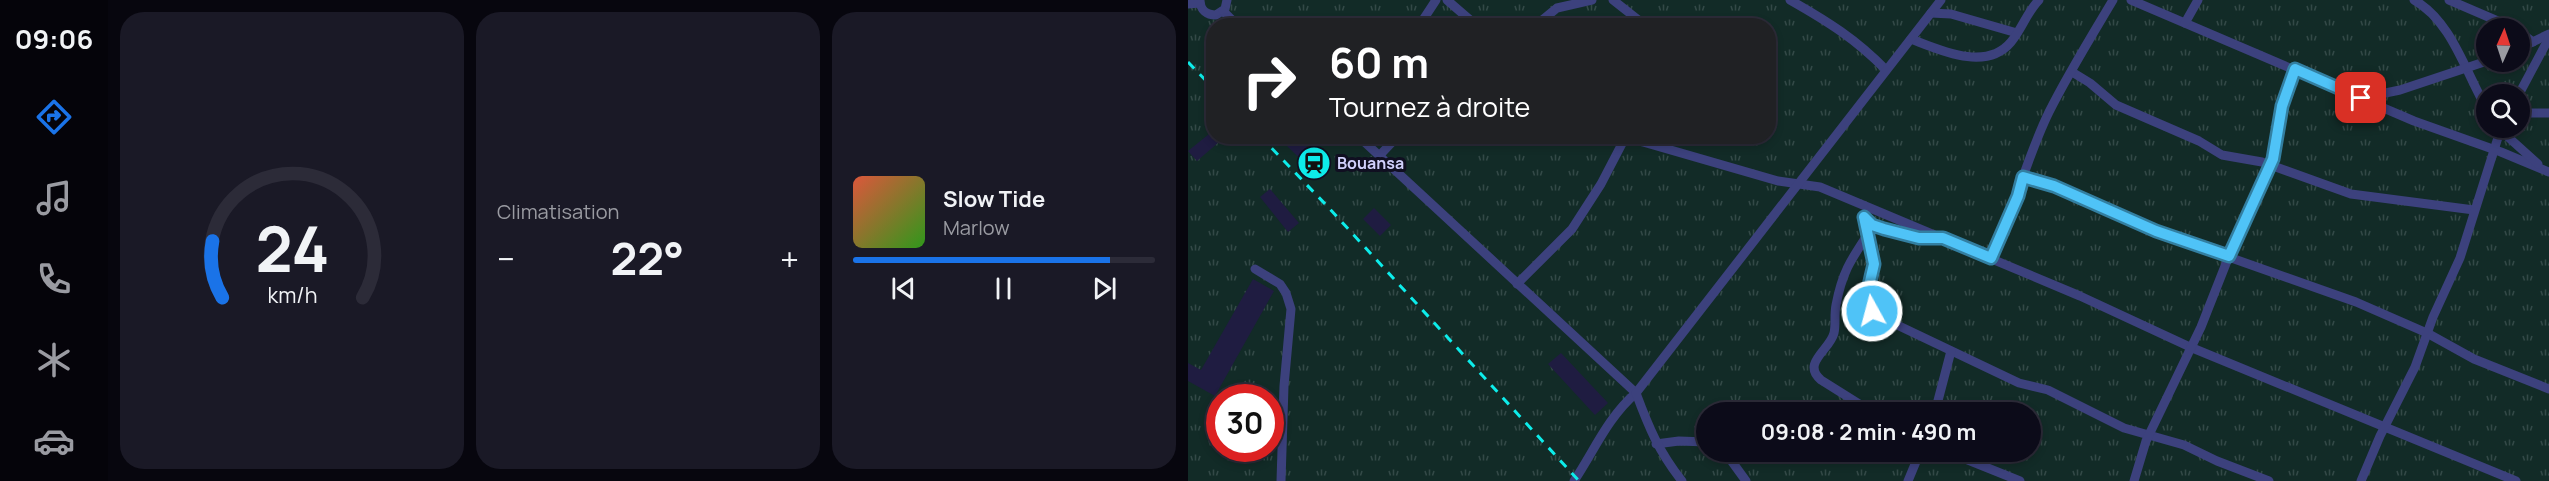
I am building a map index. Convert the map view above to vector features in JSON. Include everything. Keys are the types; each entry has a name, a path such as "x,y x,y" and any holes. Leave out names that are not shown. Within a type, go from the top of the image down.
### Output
{"street":[{"path":"1223,11 1227,0"},
{"path":"1424,18 1436,0"},
{"path":"1446,0 1467,18"},
{"path":"1545,18 1557,8 1592,0"},
{"path":"1613,0 1636,18"},
{"path":"1790,0 1853,39 1886,70"},
{"path":"1574,481 1621,406 1636,393 1941,0"},
{"path":"1911,39 1952,53 1982,57 2001,51 2018,33 2039,0"},
{"path":"1991,258 2018,196 2023,177 2049,114 2113,0"},
{"path":"2131,0 2414,122 2547,171"},
{"path":"2185,23 2198,0"},
{"path":"2414,0 2422,4 2441,26 2454,45 2476,90"},
{"path":"2453,1 2491,18"},
{"path":"1188,4 1200,2 1202,8 1211,15 1223,11"},
{"path":"1223,11 1230,18"},
{"path":"1931,13 1951,14 2018,33"},
{"path":"2530,43 2549,36"},
{"path":"2524,84 2549,36"},
{"path":"2361,98 2400,90 2476,65"},
{"path":"2134,481 2148,435 2191,348 2276,152 2282,106 2295,69"},
{"path":"2072,72 2090,83 2105,98 2132,113 2199,141 2222,155 2270,165 2351,194 2474,210"},
{"path":"2530,113 2549,112"},
{"path":"2361,481 2385,426 2415,367 2427,333 2460,258 2497,138"},
{"path":"2511,138 2547,171"},
{"path":"1366,144 1636,393 1656,444 1683,481"},
{"path":"1379,156 1390,144"},
{"path":"1517,284 1572,229 1601,184 1622,144"},
{"path":"1650,144 1778,182 1820,187 2080,296 2191,348 2516,481"},
{"path":"2023,177 2054,186 2156,231 2356,302 2427,333 2474,359 2549,389"},
{"path":"1856,203 1872,225 1907,235 1931,239 1943,238"},
{"path":"1864,217 1874,264 1868,283 1869,299 1874,314 2019,383 2049,390 2096,415 2148,435 2184,445 2217,461 2269,481"},
{"path":"1856,402 1828,385 1817,376 1814,368 1815,362 1834,333 1839,290 1848,263 1868,234"},
{"path":"1256,269 1280,284 1286,293 1291,309 1284,386 1281,481"},
{"path":"1938,402 1951,351"},
{"path":"1656,444 1696,442"},
{"path":"1732,462 1746,481"},
{"path":"1908,481 1916,462"},
{"path":"1973,462 2020,481"}],"green space":[{"path":"1188,0 2549,0 2549,481 1188,481"}],"building":[{"path":"1206,136 1206,144 1217,144 1197,161 1188,151"},
{"path":"1304,144 1329,172 1321,179 1287,146"},
{"path":"1270,189 1299,223 1288,232 1260,197"},
{"path":"1374,208 1391,225 1380,236 1363,219"},
{"path":"1253,279 1274,291 1222,384 1206,384 1206,391 1188,381 1188,363 1201,370"},
{"path":"1561,353 1608,403 1595,415 1548,364"}],"railway":[{"path":"1188,62 1206,81"},
{"path":"1268,144 1579,481"}],"place":[{"name":"Bouansa","path":"1314,163"}],"route":[{"path":"1872,311 1868,283 1874,264 1864,217 1872,225 1884,229 1919,238 1943,238 1991,258 2018,196 2023,177 2054,186 2156,231 2229,256 2276,152 2282,106 2295,69 2361,98"}]}
